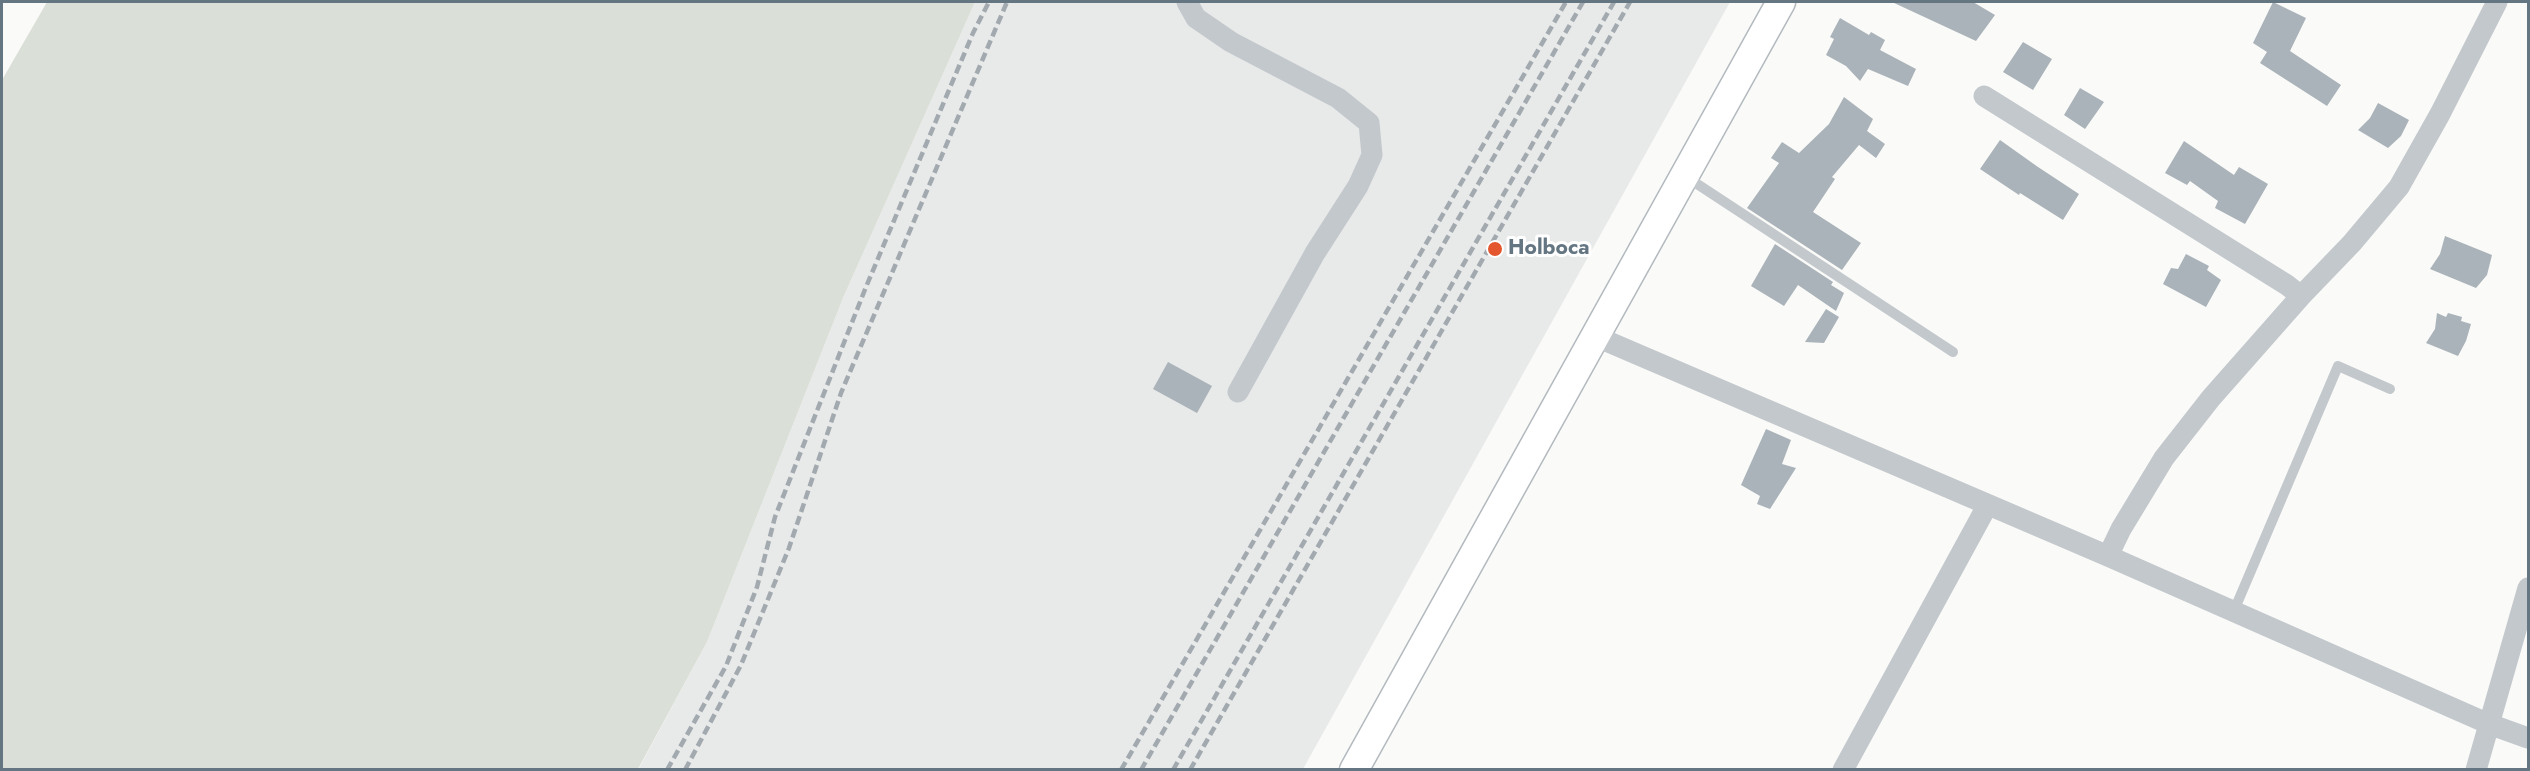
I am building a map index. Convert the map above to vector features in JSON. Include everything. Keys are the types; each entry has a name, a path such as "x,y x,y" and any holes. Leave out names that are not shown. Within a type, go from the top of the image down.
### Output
{"main road":[{"path":"1354,770 1597,337 1781,2"}],"street":[{"path":"1187,2 1196,18 1231,42 1338,98 1369,123 1372,155 1358,186 1315,253 1238,392"},
{"path":"2109,556 2121,529 2164,458 2211,398 2301,296 2352,243 2399,187 2440,114 2497,2"},
{"path":"1984,96 2288,285 2301,296"},
{"path":"1597,337 1987,506 2109,556 2233,613 2489,724 2529,738"},
{"path":"1843,770 1987,506"},
{"path":"2476,770 2529,588"}],"lane":[{"path":"1684,175 1953,352"},
{"path":"2233,613 2338,366 2390,389"}],"shaded area":[{"path":"47,2 975,2 843,298 707,642 638,769 2,769 2,80"},
{"path":"975,2 1730,2 1303,769 638,770 707,642 843,298"}],"building":[{"path":"1892,2 1973,2 1995,15 1976,41"},
{"path":"2273,2 2306,18 2290,51 2341,85 2327,106 2260,63 2267,52 2253,43"},
{"path":"1840,18 1869,35 1871,32 1885,40 1880,50 1916,69 1908,86 1868,69 1860,81 1846,66 1826,55 1834,39 1830,37"},
{"path":"2023,42 2052,59 2033,90 2003,72"},
{"path":"2080,88 2104,102 2085,129 2064,115"},
{"path":"1844,97 1873,119 1867,131 1885,144 1876,158 1859,145 1832,177 1835,179 1813,212 1861,243 1842,270 1747,208 1779,163 1771,158 1782,142 1799,153 1829,124"},
{"path":"2378,103 2409,120 2401,136 2388,148 2358,130 2370,118"},
{"path":"2000,140 2079,194 2063,220 1980,169"},
{"path":"2184,141 2234,175 2239,167 2268,184 2245,224 2215,208 2218,201 2190,181 2187,185 2165,173"},
{"path":"2445,236 2492,255 2487,275 2476,288 2430,269 2440,254"},
{"path":"1775,244 1833,282 1831,285 1844,293 1836,311 1798,285 1784,306 1751,286"},
{"path":"2186,254 2209,266 2207,270 2221,280 2206,307 2163,284 2171,268 2178,269"},
{"path":"1826,309 1839,317 1824,343 1805,342"},
{"path":"2437,313 2446,317 2448,313 2462,317 2461,321 2471,324 2458,356 2426,343 2435,329"},
{"path":"1168,362 1212,386 1197,413 1153,389"},
{"path":"1766,429 1791,440 1782,464 1796,468 1770,509 1757,504 1760,496 1741,485"}],"railway":[{"path":"667,770 726,666 757,587 775,517 866,287 973,33 989,2"},
{"path":"685,770 741,665 789,548 841,393 1007,2"},
{"path":"1121,770 1566,2"},
{"path":"1141,770 1583,2"},
{"path":"1173,770 1614,2"},
{"path":"1190,770 1630,2"}],"place":[{"name":"Holboca","path":"1495,249"}]}
